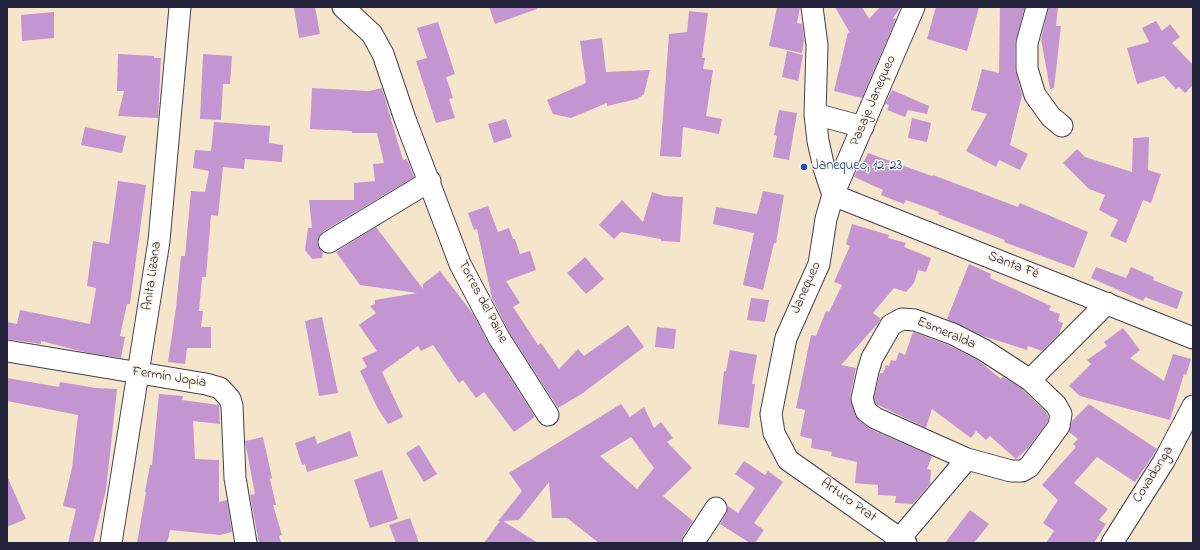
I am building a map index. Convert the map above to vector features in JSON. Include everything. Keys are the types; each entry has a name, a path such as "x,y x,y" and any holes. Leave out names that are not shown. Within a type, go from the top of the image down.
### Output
{"street":[{"name":"Anita Lizana","path":"111,543 159,241 180,7"},
{"name":"Torres del Paine","path":"343,7 372,34 383,54 405,119 430,181 460,264 500,338 548,415"},
{"name":"Janequeo","path":"788,460 774,433 771,414 772,404 786,338 819,264 826,219 832,195 819,148 815,114 817,45 812,7"},
{"name":"Pasaje Janequeo","path":"832,195 863,127 914,7"},
{"path":"1037,7 1027,43 1027,69 1035,95 1047,112 1062,126"},
{"path":"815,114 863,127"},
{"path":"329,242 430,181"},
{"name":"Santa Fé","path":"832,195 1193,338"},
{"path":"1030,380 1107,303"},
{"name":"Esmeralda","path":"909,319 947,332 984,350 1030,380 1056,405 1061,414 1059,426 1029,467 1016,472 968,459 875,418 866,411 862,399 868,371 878,346 891,325 896,321 909,319"},
{"name":"Fermín Jopia","path":"7,351 213,385 225,393 230,399 232,406 235,478 246,543"},
{"name":"Covadonga","path":"1112,543 1168,454 1193,406"},
{"path":"901,541 968,459"},
{"name":"Arturo Prat","path":"788,460 901,541"},
{"path":"693,543 716,508"}],"building":[{"path":"294,7 315,7 320,34 299,38"},
{"path":"489,7 536,7 537,9 495,24"},
{"path":"777,7 800,7 797,23 802,24 804,40 802,53 769,46"},
{"path":"835,7 862,7 869,19 880,7 901,7 893,18 896,19 862,98 834,91 848,32 850,33"},
{"path":"936,7 979,7 967,51 927,39"},
{"path":"1000,7 1025,7 1015,43 1015,69 1022,95 1010,145 1028,154 1020,170 999,160 996,167 966,151 987,114 971,110 982,69 999,73"},
{"path":"1049,7 1058,7 1056,26 1061,26 1054,88 1050,89 1041,39"},
{"path":"689,11 708,13 702,58 705,58 703,69 713,70 706,116 722,119 719,134 683,127 681,157 660,156 669,34 687,32"},
{"path":"54,12 54,38 22,41 21,15"},
{"path":"1156,21 1162,31 1170,24 1180,37 1172,43 1193,65 1193,85 1185,93 1179,87 1176,89 1164,76 1137,84 1127,48 1149,42 1142,28"},
{"path":"438,22 455,74 446,77 453,98 449,99 455,118 436,123 416,61 427,58 417,28"},
{"path":"602,38 606,72 650,70 644,94 637,99 607,106 607,103 571,118 553,114 547,100 586,83 580,41"},
{"path":"787,51 803,55 798,81 782,77"},
{"path":"118,54 154,56 154,58 161,58 158,118 118,116 124,91 117,91"},
{"path":"203,54 232,56 230,84 223,84 221,120 200,119"},
{"path":"312,88 369,91 382,88 403,160 407,159 414,177 322,232 317,242 319,248 323,252 322,258 312,259 305,250 308,228 312,228 309,200 354,200 354,183 375,181 373,164 384,163 377,133 352,133 352,131 310,129"},
{"path":"892,90 929,106 927,114 908,110 905,117 887,110 889,105 885,104"},
{"path":"779,110 797,113 789,160 773,157 777,136 774,135"},
{"path":"912,118 931,123 927,142 908,138"},
{"path":"506,119 512,137 494,143 488,124"},
{"path":"214,122 270,126 269,143 283,145 282,162 245,159 244,169 223,167 218,216 211,215 206,277 202,277 199,311 203,311 201,327 211,327 211,348 187,348 185,364 168,362 176,308 181,256 185,256 191,191 205,192 209,171 193,168 195,150 211,151"},
{"path":"85,127 126,136 122,153 81,145"},
{"path":"1149,137 1148,170 1161,174 1151,203 1143,200 1126,243 1110,236 1118,220 1099,210 1105,195 1089,189 1063,163 1077,149 1085,157 1132,172 1133,138"},
{"path":"868,153 932,176 933,175 1018,207 1020,203 1088,232 1074,268 1004,242 1005,240 938,214 939,212 906,200 904,204 881,195 883,190 854,177 860,163 862,165"},
{"path":"118,181 146,185 130,304 127,304 120,336 125,337 121,358 84,352 41,341 41,344 7,339 7,322 17,324 20,310 90,324 96,288 87,286 93,241 109,244"},
{"path":"763,191 784,195 776,243 774,243 763,290 743,285 754,233 713,224 716,207 757,214"},
{"path":"652,192 664,196 683,197 680,242 661,241 661,239 621,232 614,239 599,225 622,200 643,222"},
{"path":"488,206 498,232 509,228 513,239 515,239 520,254 530,251 536,270 506,281 520,303 513,307 538,345 541,343 559,369 578,349 584,356 628,325 644,347 583,393 558,408 509,332 492,298 477,229 474,230 468,213"},
{"path":"852,224 889,235 888,238 906,243 904,247 931,258 926,272 918,270 914,283 906,292 894,288 873,313 881,319 841,365 856,368 850,397 855,415 859,420 870,429 932,456 927,469 931,470 930,484 913,504 895,503 896,496 878,495 878,485 855,483 857,462 831,456 832,452 811,448 812,439 800,436 805,410 796,408 811,335 816,336 826,311 829,312 842,285 834,282 850,246 846,244"},
{"path":"376,227 423,289 423,284 440,271 473,314 489,344 535,417 514,432 484,392 476,398 463,380 459,383 433,345 421,351 418,346 382,372 403,417 388,424 378,409 360,371 367,367 362,358 377,351 359,325 376,313 370,306 375,304 375,300 417,293 360,285 336,252"},
{"path":"585,257 604,279 586,294 567,273"},
{"path":"969,264 991,274 990,278 1051,306 1049,310 1060,314 1058,321 1063,323 1059,334 1042,351 1028,346 1027,350 980,335 947,319"},
{"path":"1096,267 1126,278 1131,267 1154,277 1153,280 1183,292 1177,309 1145,297 1143,301 1091,278"},
{"path":"751,298 769,300 765,322 747,320"},
{"path":"322,317 338,393 319,396 305,321"},
{"path":"657,327 676,329 674,349 655,347"},
{"path":"1123,328 1140,350 1130,358 1164,381 1173,354 1191,359 1186,375 1184,374 1170,420 1080,396 1069,386 1091,364 1087,360 1107,346 1104,342"},
{"path":"913,332 948,345 978,360 1001,379 1003,377 1021,388 1046,412 1048,421 1029,447 1016,459 990,436 986,440 976,431 971,438 932,409 926,428 876,404 874,398 880,373 883,373 886,365 889,366 891,360 896,361 899,352 905,355"},
{"path":"730,350 757,355 752,384 755,384 749,428 718,424 724,371 726,371"},
{"path":"7,378 59,387 60,382 96,388 117,389 106,490 93,543 68,543 76,509 63,506 72,468 78,415 7,401"},
{"path":"159,394 183,396 182,400 219,405 220,424 193,421 195,459 219,460 219,502 227,500 232,532 220,535 170,530 167,543 137,543 150,465 152,465"},
{"path":"621,404 630,417 644,407 654,428 661,422 673,438 667,442 692,468 663,496 693,521 683,536 681,543 599,543 567,518 552,518 549,482 519,520 503,521 538,543 484,543 500,521 498,521 522,491 509,473","holes":["631,437 654,468 637,489 600,456"]},
{"path":"1089,404 1157,449 1135,482 1097,457 1074,483 1108,509 1099,520 1106,524 1094,543 1046,543 1054,531 1043,523 1058,500 1042,485 1076,447 1073,444 1078,439 1069,432 1072,421"},
{"path":"350,431 358,456 307,472 305,464 302,465 295,443 315,436 317,444"},
{"path":"263,437 276,505 273,505 282,535 279,536 281,543 259,543 250,495 255,494 245,441"},
{"path":"419,445 437,474 424,482 406,453"},
{"path":"744,461 765,475 768,471 783,482 754,523 764,530 755,543 750,543 720,524 726,514 728,506 738,513 755,488 735,474"},
{"path":"382,470 398,519 370,528 354,480"},
{"path":"7,476 26,519 7,527"},
{"path":"970,510 989,524 974,543 945,543"},
{"path":"410,518 419,543 396,543 389,525"}],"place":[{"name":"Janequeo, 12-23","path":"804,167"}]}
